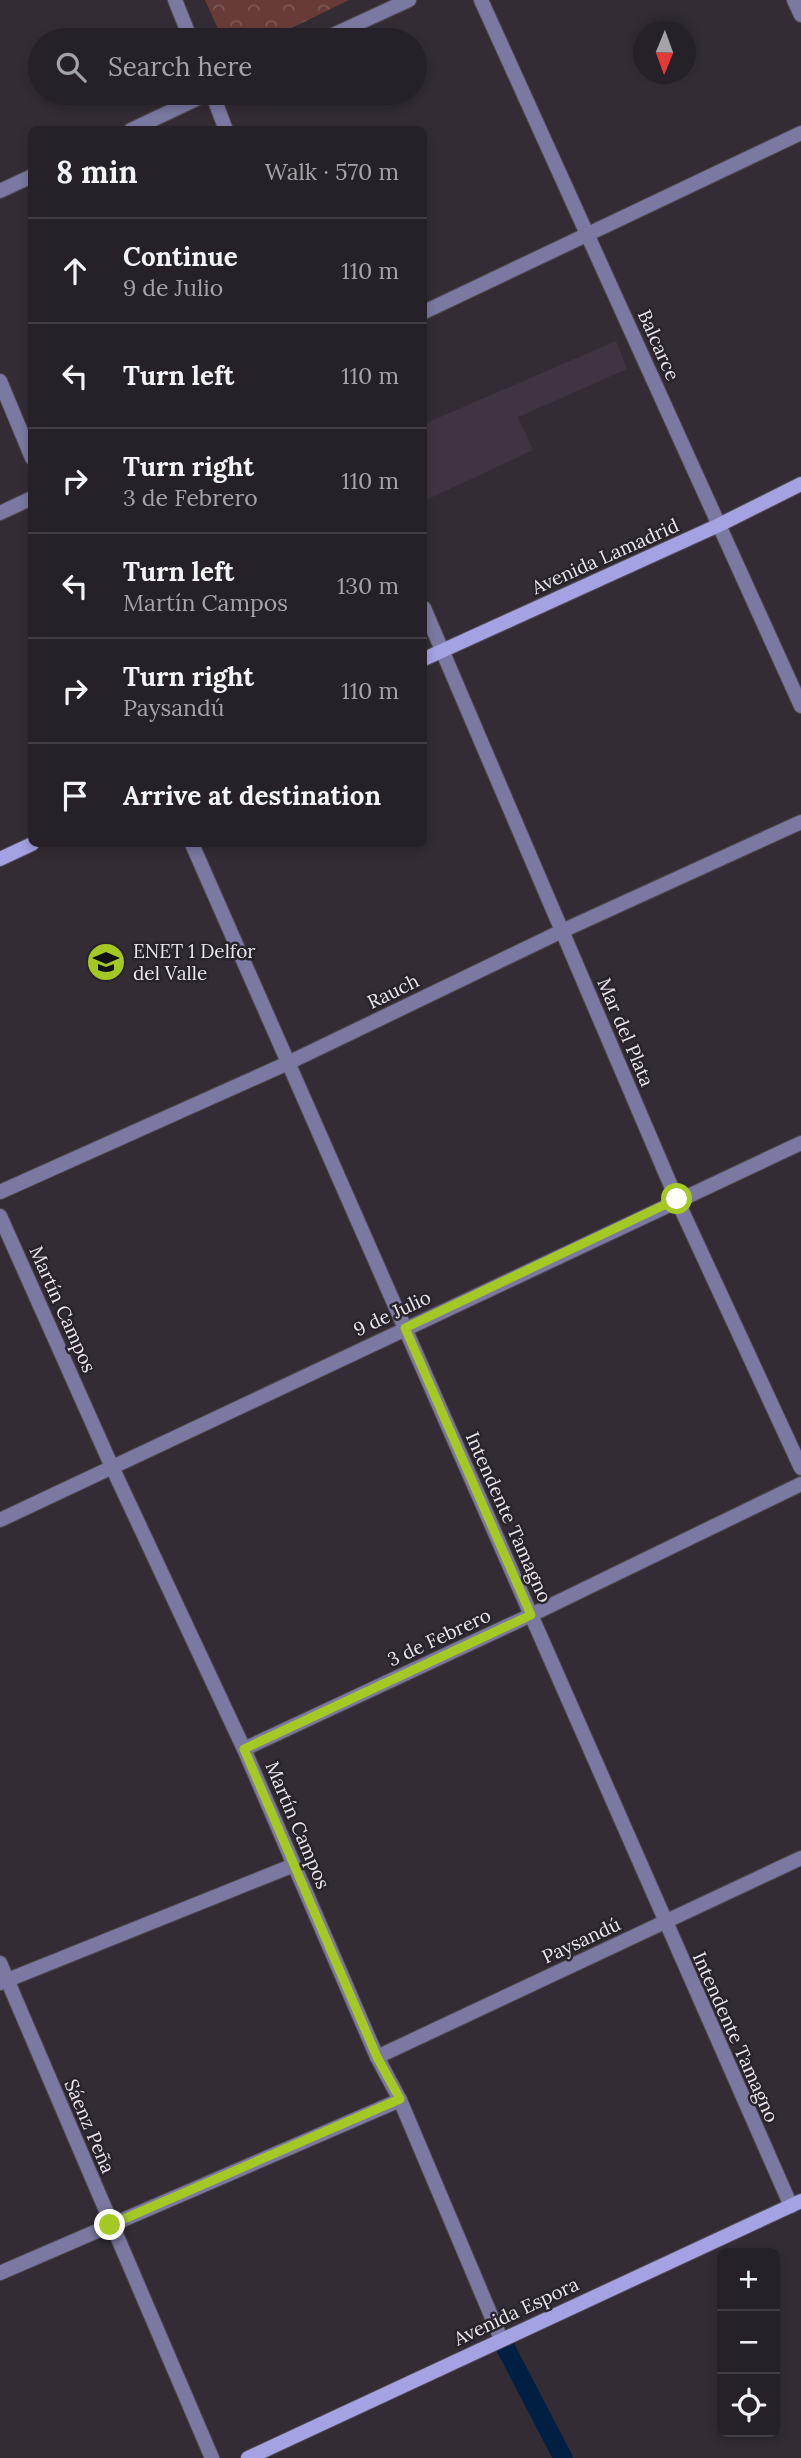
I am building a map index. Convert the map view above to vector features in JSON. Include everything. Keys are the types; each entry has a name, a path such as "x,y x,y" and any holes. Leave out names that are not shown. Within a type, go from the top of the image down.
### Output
{"main road":[{"name":"Avenida Lamadrid","path":"427,658 719,525 801,484"},
{"path":"0,859 28,846"},
{"name":"Avenida Espora","path":"248,2458 796,2204"}],"street":[{"path":"175,0 186,28"},
{"path":"348,28 409,0"},
{"name":"Balcarce","path":"481,0 801,706"},
{"path":"794,0 801,15"},
{"path":"140,126 184,105"},
{"path":"215,105 224,126"},
{"path":"427,311 801,134"},
{"path":"0,191 28,178"},
{"path":"0,381 28,448"},
{"path":"0,513 28,500"},
{"name":"Mar del Plata","path":"427,615 677,1199 801,1468"},
{"name":"Rauch","path":"0,1192 288,1063 562,931 801,822"},
{"name":"Intendente Tamagno","path":"193,847 664,1922 796,2204"},
{"name":"9 de Julio","path":"0,1520 677,1199 801,1143"},
{"name":"Martín Campos","path":"0,1216 112,1467 244,1749 377,2057 400,2099 501,2339"},
{"name":"3 de Febrero","path":"244,1749 531,1615 801,1483"},
{"name":"Paysandú","path":"377,2057 801,1858"},
{"path":"4,1981 294,1865"},
{"name":"Sáenz Peña","path":"0,1963 4,1981 212,2458"},
{"path":"0,2273 400,2099"}],"shaded area":[{"path":"616,341 627,369 518,417 533,450 427,500 427,423"}],"green space":[{"path":"205,0 349,0 292,28 218,28"}],"waterway":[{"path":"501,2339 563,2458"}],"place":[{"name":"ENET 1 Delfor del Valle","path":"106,962"}],"route":[{"path":"110,2225 400,2099 377,2057 244,1749 531,1615 405,1328 677,1199"}]}
